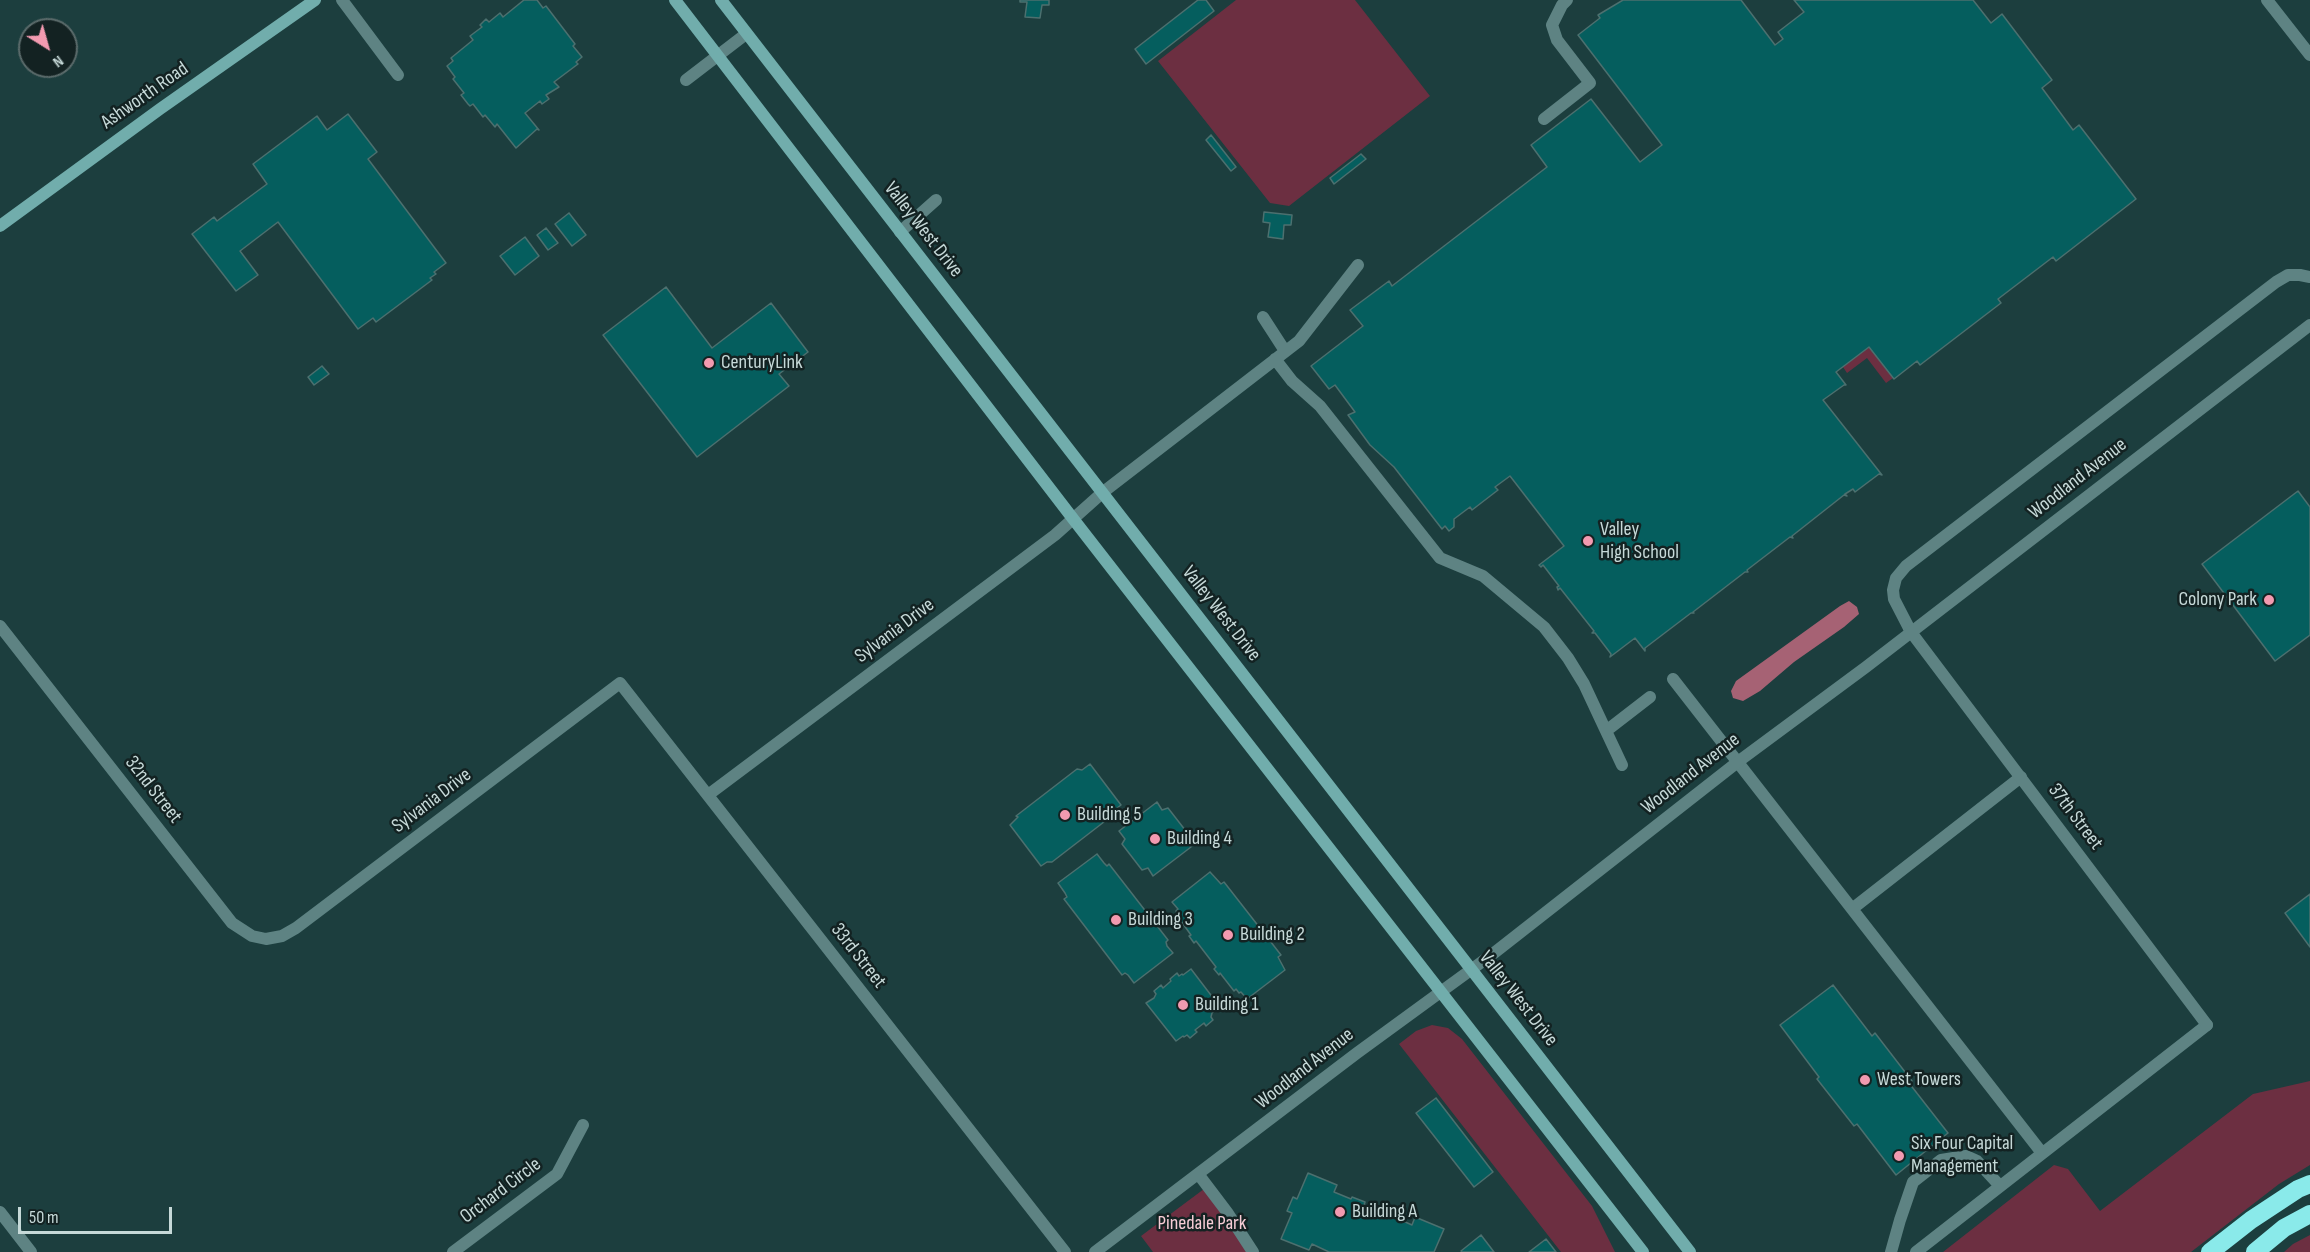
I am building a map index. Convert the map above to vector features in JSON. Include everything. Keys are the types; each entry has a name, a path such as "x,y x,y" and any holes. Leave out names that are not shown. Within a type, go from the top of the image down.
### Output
{"highway":[{"path":"2210,1252 2251,1220 2298,1189 2310,1184"},
{"path":"2255,1252 2284,1228 2310,1214"}],"main road":[{"name":"Ashworth Road","path":"0,226 150,116 315,0"},
{"path":"675,0 1074,520 1643,1252"},
{"name":"Valley West Drive","path":"721,0 1690,1252"}],"street":[{"path":"342,0 398,75"},
{"path":"1544,119 1590,83 1557,40 1552,25 1567,0"},
{"path":"2267,0 2310,55"},
{"path":"686,80 746,34"},
{"path":"900,232 936,200"},
{"name":"Sylvania Drive","path":"708,795 1074,520 1102,493 1299,341 1358,265"},
{"name":"37th Street","path":"2042,1154 2207,1025 1911,632 1894,599 1893,590 1896,578 1906,566 2276,282 2288,275 2300,274 2310,277"},
{"path":"1263,317 1292,381 1320,406 1440,558 1483,576 1544,627 1568,658 1584,684 1622,765"},
{"name":"Woodland Avenue","path":"1095,1252 1344,1062 1471,970 1738,761 1911,632 2310,325"},
{"name":"32nd Street","path":"0,626 232,923 252,936 266,939 282,936 296,928"},
{"path":"1673,679 2042,1154 1916,1252"},
{"name":"Sylvania Drive","path":"296,928 620,683"},
{"name":"33rd Street","path":"620,683 1065,1252"},
{"path":"1606,731 1650,697"},
{"path":"1852,909 2021,777"},
{"name":"Orchard Circle","path":"453,1252 557,1174 583,1125"},
{"path":"1892,1252 1913,1182 1941,1160 1966,1155 1977,1161 2000,1186"},
{"path":"1199,1174 1253,1252"},
{"path":"0,1212 31,1252"}],"green space":[{"path":"1236,0 1355,0 1430,96 1289,206 1270,203 1158,61"},
{"path":"1869,347 1893,378 1886,383 1867,358 1847,373 1843,367"},
{"path":"1432,1025 1448,1028 1462,1039 1592,1206 1615,1252 1561,1252 1399,1044 1416,1031"},
{"path":"2310,1081 2310,1165 2279,1184 2191,1252 1943,1252 2054,1165 2068,1169 2100,1211 2253,1094"},
{"name":"Pinedale Park","path":"1208,1186 1253,1252 1153,1252 1141,1236"},
{"path":"2310,1235 2310,1252 2284,1252 2293,1244"}],"shaded area":[{"path":"1849,601 1857,607 1859,614 1844,627 1794,662 1760,691 1743,701 1733,698 1731,691 1736,681"}],"building":[{"path":"524,0 537,0 543,8 546,6 582,57 576,62 578,64 554,82 559,87 546,95 549,99 542,104 540,101 525,113 539,130 537,129 516,148 497,124 495,127 473,104 470,106 468,104 461,95 464,93 453,79 455,77 447,66 453,61 451,58 473,40 470,36 482,27 480,25 486,19 489,22 500,13 503,17"},
{"path":"1020,0 1049,0 1049,5 1042,5 1040,18 1025,17 1027,2 1020,2"},
{"path":"1198,0 1206,0 1214,11 1146,64 1135,49"},
{"name":"Valley High School","path":"1623,0 1741,0 1775,45 1783,39 1778,32 1804,12 1794,0 1973,0 1991,23 2002,14 2052,80 2042,88 2073,130 2079,125 2136,199 2056,261 2053,257 1998,299 2001,303 1920,365 1917,361 1894,379 1869,347 1836,372 1846,385 1823,400 1882,475 1879,474 1855,492 1853,489 1845,494 1847,496 1844,495 1792,536 1793,538 1790,537 1747,570 1748,572 1645,648 1645,651 1635,638 1610,657 1611,654 1595,633 1592,633 1594,631 1560,588 1558,590 1559,586 1543,565 1541,567 1539,565 1564,546 1510,476 1495,487 1498,490 1472,510 1470,507 1454,519 1454,527 1449,531 1445,526 1442,529 1394,467 1370,445 1348,415 1355,412 1335,385 1329,389 1311,366 1363,326 1350,310 1389,281 1392,286 1547,167 1531,145 1591,99 1640,162 1662,145 1578,35 1600,18 1598,15"},
{"path":"348,114 377,152 368,159 446,263 434,272 436,274 430,278 432,280 376,322 373,318 358,329 278,222 240,251 258,275 236,291 192,234 214,217 217,221 267,184 253,164 317,116 327,130"},
{"path":"1211,135 1236,167 1231,171 1206,140"},
{"path":"1361,154 1366,159 1334,184 1330,178"},
{"path":"1264,212 1292,215 1291,225 1284,225 1283,239 1268,237 1270,223 1263,222"},
{"path":"569,213 586,235 572,246 555,224"},
{"path":"546,228 558,243 548,250 537,235"},
{"path":"525,237 539,256 515,275 500,256"},
{"name":"CenturyLink","path":"666,287 712,348 771,303 808,352 779,374 789,386 697,457 603,335"},
{"path":"322,366 329,374 314,385 308,377"},
{"name":"Colony Park","path":"2298,491 2310,507 2310,635 2275,661 2202,564"},
{"name":"Building 5","path":"1090,764 1121,805 1113,811 1111,814 1113,815 1052,862 1041,866 1010,825 1018,817 1016,816 1077,769 1082,770"},
{"name":"Building 4","path":"1157,802 1162,810 1168,808 1189,835 1185,840 1191,847 1153,876 1148,868 1142,870 1122,844 1125,839 1119,831"},
{"name":"Building 3","path":"1097,854 1107,866 1109,864 1168,940 1167,946 1173,953 1134,983 1125,973 1122,975 1064,899 1067,897 1058,883"},
{"name":"Building 2","path":"1210,872 1221,884 1224,882 1281,955 1278,957 1285,970 1247,999 1241,992 1239,993 1236,989 1234,991 1214,969 1216,967 1196,941 1194,943 1189,936 1191,935 1178,917 1180,916 1176,911 1178,909 1172,902"},
{"path":"2310,894 2310,947 2285,913"},
{"name":"Building 1","path":"1191,969 1220,1007 1212,1013 1213,1020 1206,1026 1204,1023 1195,1030 1197,1032 1190,1038 1187,1035 1176,1041 1146,1003 1154,998 1156,994 1154,991 1161,985 1163,988 1177,973 1179,976 1183,975"},
{"name":"West Towers","path":"1833,985 1872,1036 1875,1033 1912,1081 1909,1083 1948,1133 1896,1175 1857,1124 1854,1126 1817,1079 1819,1077 1780,1025"},
{"path":"1436,1098 1493,1172 1474,1187 1416,1113"},
{"name":"Building A","path":"1308,1173 1337,1185 1334,1192 1365,1202 1364,1205 1381,1212 1382,1209 1412,1225 1415,1217 1444,1229 1434,1252 1329,1252 1312,1244 1309,1250 1281,1239 1292,1213 1287,1211 1293,1197 1297,1199"},
{"path":"1481,1235 1494,1252 1461,1251"},
{"path":"1546,1239 1556,1252 1529,1252"}],"place":[{"name":"CenturyLink","path":"709,363"},
{"name":"Valley High School","path":"1588,541"},
{"name":"Colony Park","path":"2269,600"},
{"name":"Building 5","path":"1065,815"},
{"name":"Building 4","path":"1155,839"},
{"name":"Building 3","path":"1116,920"},
{"name":"Building 2","path":"1228,935"},
{"name":"Building 1","path":"1183,1005"},
{"name":"West Towers","path":"1865,1080"},
{"name":"Six Four Capital Management","path":"1899,1156"},
{"name":"Building A","path":"1340,1212"}]}
